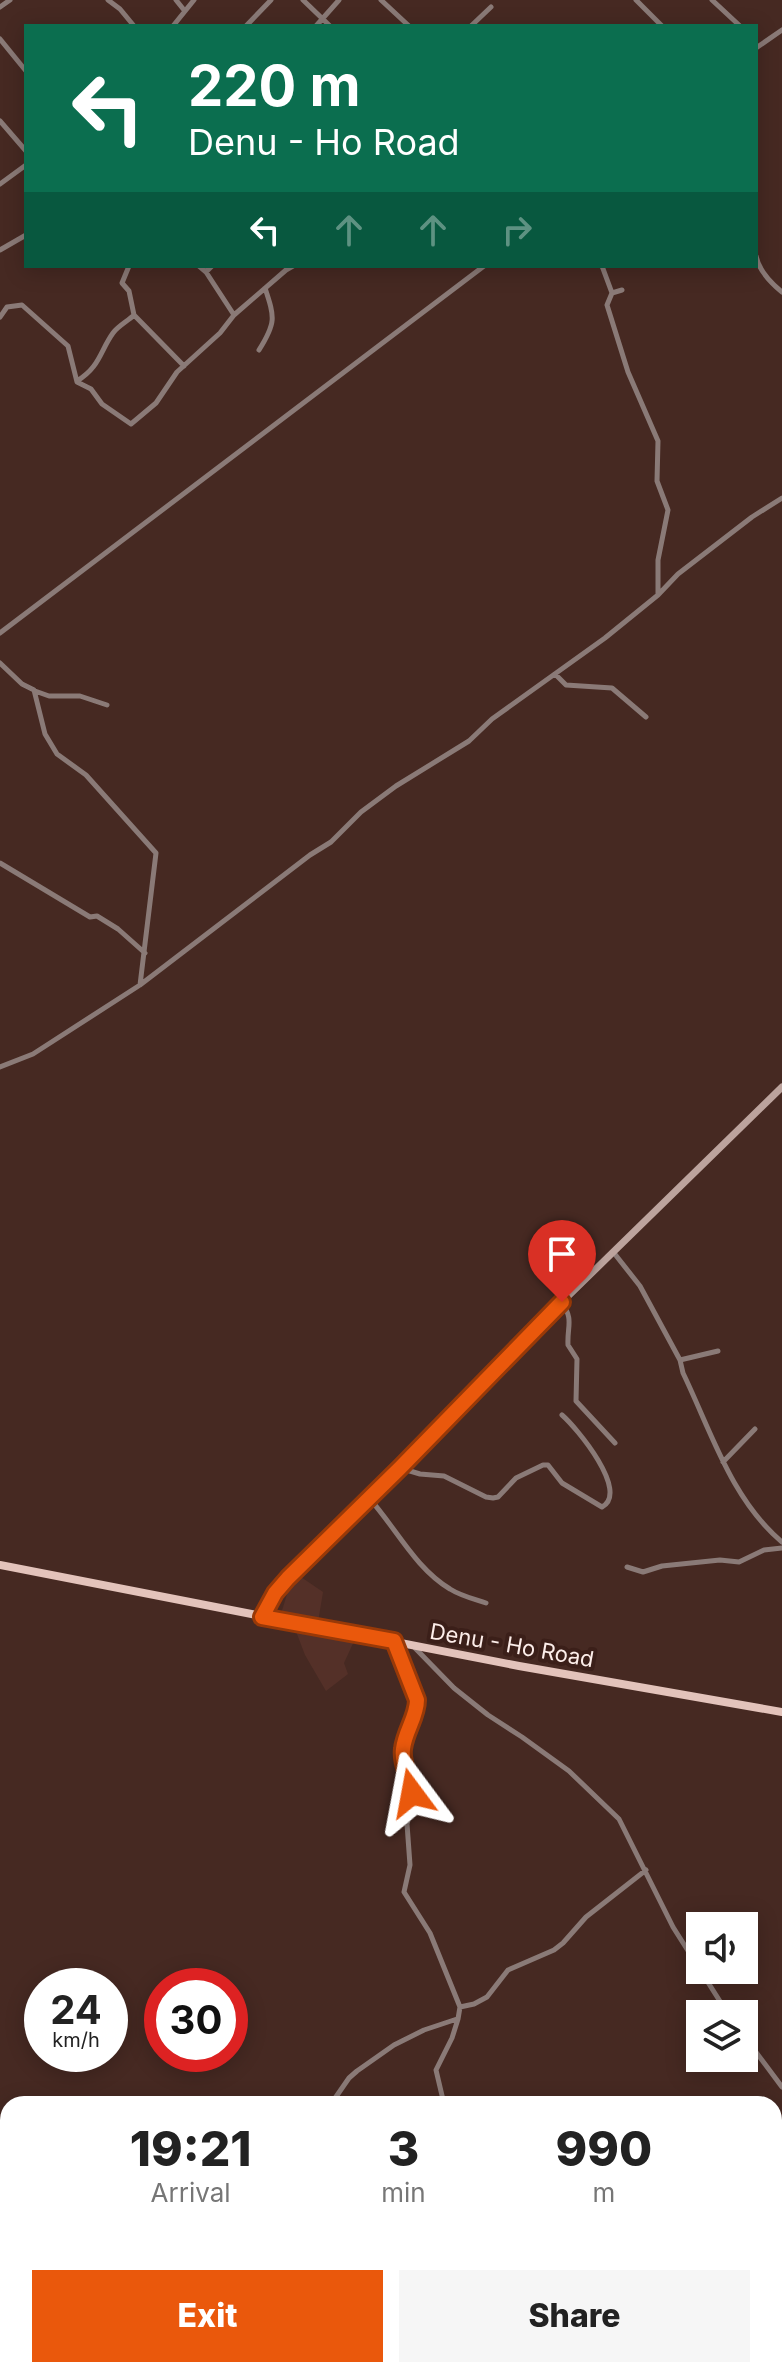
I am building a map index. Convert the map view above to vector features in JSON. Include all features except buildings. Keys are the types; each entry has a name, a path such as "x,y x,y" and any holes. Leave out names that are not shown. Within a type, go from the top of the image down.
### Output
{"main road":[{"name":"Denu - Ho Road","path":"0,1565 262,1617 782,1712"}],"street":[{"path":"0,7 10,0"},
{"path":"108,0 120,9 130,24"},
{"path":"176,0 184,10"},
{"path":"174,24 194,0"},
{"path":"248,24 271,0"},
{"path":"303,0 328,24"},
{"path":"317,24 339,0"},
{"path":"381,0 407,24"},
{"path":"636,0 660,24"},
{"path":"712,0 738,24"},
{"path":"473,24 491,7"},
{"path":"758,43 782,30"},
{"path":"0,39 24,69"},
{"path":"0,121 24,149"},
{"path":"0,184 24,166"},
{"path":"0,250 24,236"},
{"path":"758,264 782,292"},
{"path":"128,268 122,283 129,291 134,315 184,366"},
{"path":"201,268 234,315"},
{"path":"206,272 210,268"},
{"path":"1,314 7,307 22,305 68,346 77,382 91,389 102,404 131,424 156,403 172,379 220,333 234,315 290,268"},
{"path":"0,633 481,268"},
{"path":"603,268 612,293 607,305 628,372 658,441 657,481 668,510 658,560 658,595"},
{"path":"259,350 272,328 272,308 265,288"},
{"path":"612,293 622,290"},
{"path":"77,382 88,375 113,332 134,315"},
{"path":"0,1067 33,1054 140,985 331,842 355,817 384,795 469,741 492,719 658,595 678,574 782,498"},
{"path":"0,663 22,684 49,696 80,696 107,705"},
{"path":"555,674 566,685 612,688 646,717"},
{"path":"34,690 45,734 57,754 86,775 156,853 140,985"},
{"path":"0,863 90,917 97,916 118,929 145,953"},
{"path":"262,1617 275,1593 288,1578 562,1302 782,1087"},
{"path":"614,1253 640,1286 680,1360 723,1462 762,1524 782,1542"},
{"path":"562,1302 571,1322 568,1345 577,1359 576,1401 615,1443"},
{"path":"680,1360 718,1351"},
{"path":"400,1468 444,1476 493,1498 498,1497 516,1478 548,1465 562,1483 592,1503 606,1506 611,1495 602,1466 576,1428 562,1415"},
{"path":"723,1462 755,1429"},
{"path":"369,1498 413,1555 444,1585 486,1603"},
{"path":"627,1567 643,1572 662,1566 720,1560 739,1562 764,1550 782,1548"},
{"path":"394,1641 417,1700 402,1756 412,1793 407,1824 410,1865 404,1892 430,1933 460,2007 446,2052 436,2070 442,2096"},
{"path":"413,1645 454,1688 569,1771 607,1805 619,1819 673,1927 719,2000"},
{"path":"460,2007 487,1997 508,1970 554,1950 586,1917 646,1870"},
{"path":"337,2096 349,2078 394,2045 424,2030 458,2019"},
{"path":"758,2055 782,2087"}],"shaded area":[{"path":"298,1575 323,1592 318,1622 280,1617 288,1591"},
{"path":"298,1628 355,1639 344,1663 348,1674 326,1691 305,1655 297,1634"}],"route":[{"path":"412,1793 402,1756 417,1700 394,1641 262,1617 275,1593 288,1578 562,1302"}]}
